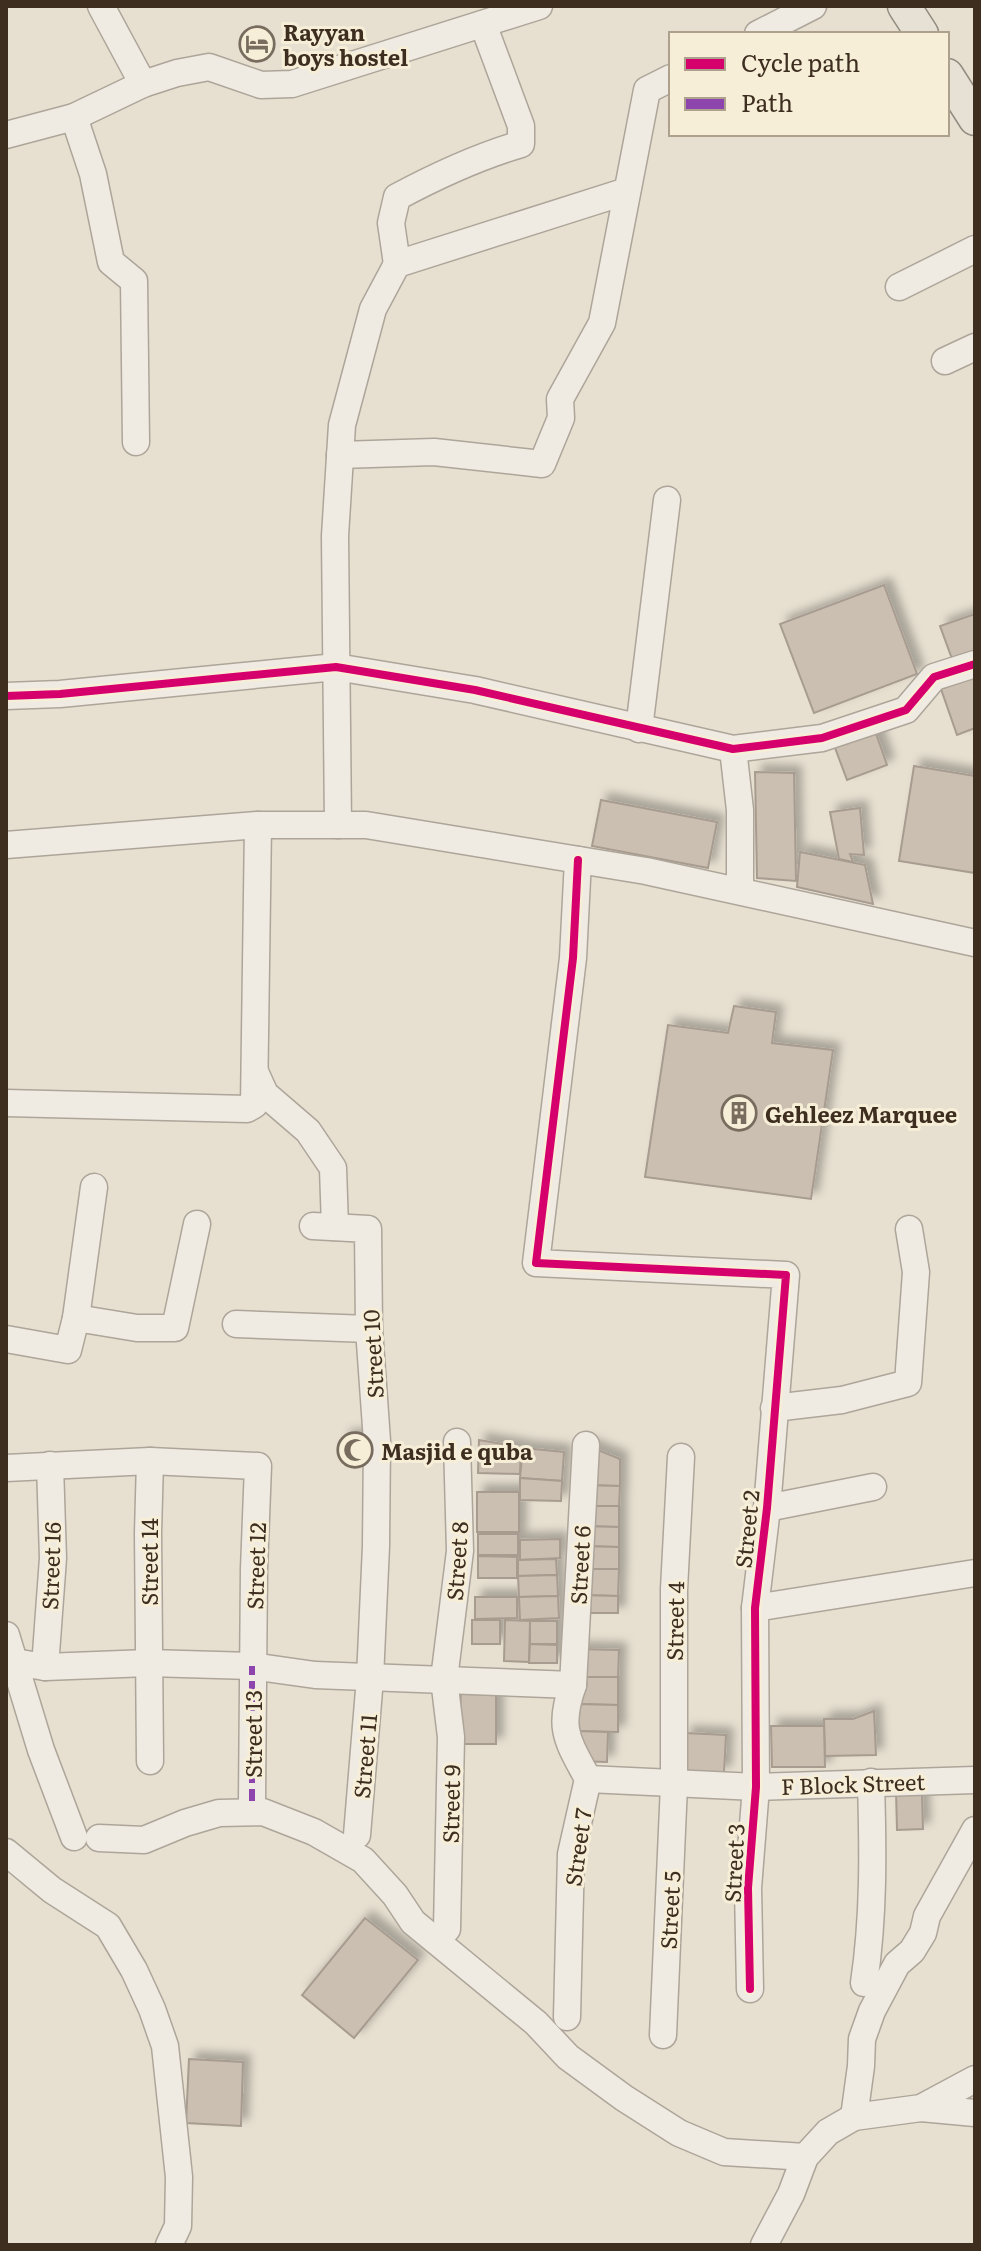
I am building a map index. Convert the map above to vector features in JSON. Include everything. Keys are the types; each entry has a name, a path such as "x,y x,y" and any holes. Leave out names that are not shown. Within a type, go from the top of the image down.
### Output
{"main road":[{"path":"904,6 921,32"},
{"path":"949,78 975,119"}],"street":[{"path":"101,6 143,84"},
{"path":"6,135 74,117 143,84 177,73 209,67 261,85 292,84 539,6"},
{"path":"762,32 813,6"},
{"path":"338,825 335,536 342,425 373,309 397,264 391,223 397,197 486,154 521,144 521,126 483,24"},
{"path":"340,455 434,452 542,464 561,418 560,399 602,323 647,90 669,79"},
{"path":"74,117 93,174 111,262 134,281 136,442"},
{"path":"397,264 627,191"},
{"path":"899,287 975,249"},
{"path":"945,361 975,347"},
{"path":"639,729 667,500"},
{"path":"6,696 60,694 336,667 475,690 733,749 822,738 906,710 934,677 975,664"},
{"path":"733,749 740,810 740,890"},
{"path":"6,1103 247,1109 254,1105 258,825"},
{"path":"6,845 258,825 366,825 740,890 975,943"},
{"name":"Street 2","path":"578,860 573,958 536,1263 786,1275 767,1508 755,1608 756,1787"},
{"name":"Street 10","path":"254,1068 265,1094 308,1131 333,1168 324,1226 368,1229 369,1329 377,1441 370,1678"},
{"path":"6,1339 68,1350 76,1318 94,1187"},
{"path":"76,1318 137,1328 175,1328 197,1224"},
{"path":"774,1408 842,1400 908,1383 916,1272 909,1229"},
{"path":"236,1324 369,1329"},
{"name":"Street 8","path":"444,1679 460,1551 457,1442"},
{"name":"Street 6","path":"573,1685 586,1445"},
{"name":"Street 4","path":"674,1785 674,1589 681,1457"},
{"path":"6,1468 150,1461"},
{"name":"Street 12","path":"150,1461 258,1466 252,1666"},
{"name":"Street 14","path":"150,1461 150,1761"},
{"name":"Street 16","path":"45,1667 53,1558 50,1465"},
{"path":"767,1508 873,1487"},
{"path":"755,1608 975,1573"},
{"path":"6,1635 41,1750 87,1838 144,1840 219,1813 263,1812 314,1832 363,1860 395,1895 413,1922 536,2023 568,2057 624,2098 679,2133 724,2152 805,2157"},
{"path":"14,1662 45,1667 148,1663 252,1666 315,1675 573,1685"},
{"name":"Street 13","path":"252,1666 252,1801"},
{"name":"Street 11","path":"357,1835 370,1678"},
{"name":"Street 9","path":"444,1679 451,1737 447,1929"},
{"name":"Street 7","path":"567,2017 571,1854 588,1779 565,1736 564,1708 573,1685"},
{"name":"F Block Street","path":"588,1779 756,1787 975,1780"},
{"path":"864,1983 869,1953 873,1865 871,1782"},
{"name":"Street 5","path":"663,2035 674,1785"},
{"name":"Street 3","path":"750,1989 748,1888 756,1787"},
{"path":"854,2117 862,2039 872,2011 897,1964 912,1951 923,1933 927,1916 975,1830"},
{"path":"6,1852 52,1890 108,1926 152,2009 165,2046 179,2177 178,2226 169,2245"},
{"path":"921,2108 975,2079"},
{"path":"764,2245 791,2194 805,2157 828,2132 854,2117 921,2108 975,2113"}],"building":[{"path":"884,585 917,674 814,713 780,624"},
{"path":"975,614 975,660 955,667 940,626"},
{"path":"975,677 975,728 957,735 941,689"},
{"path":"872,722 887,765 847,780 831,737"},
{"path":"914,766 975,776 975,873 899,861"},
{"path":"755,772 794,773 796,881 757,878"},
{"path":"601,800 717,822 708,868 592,846"},
{"path":"860,808 864,855 850,854 853,862 839,859 830,812"},
{"path":"800,852 865,865 873,904 797,887"},
{"name":"Gehleez Marquee","path":"734,1006 776,1012 772,1043 833,1050 811,1199 645,1177 668,1025 728,1033"},
{"name":"Masjid e quba","path":"367,1436 367,1462 344,1462 344,1437"},
{"path":"479,1440 521,1447 520,1474 478,1473"},
{"path":"586,1445 620,1459 620,1486 581,1485"},
{"path":"523,1448 564,1452 562,1481 520,1478"},
{"path":"520,1478 562,1481 561,1501 520,1500"},
{"path":"581,1485 620,1486 619,1506 581,1506"},
{"path":"477,1492 519,1492 519,1532 477,1532"},
{"path":"581,1506 619,1506 619,1527 580,1526"},
{"path":"580,1526 619,1527 619,1547 580,1546"},
{"path":"478,1534 518,1534 518,1555 478,1555"},
{"path":"560,1539 560,1558 520,1560 520,1540"},
{"path":"580,1546 619,1547 619,1569 580,1569"},
{"path":"478,1556 517,1557 517,1578 478,1578"},
{"path":"556,1559 557,1575 518,1576 518,1560"},
{"path":"580,1569 619,1569 618,1596 579,1595"},
{"path":"557,1575 558,1596 519,1597 518,1576"},
{"path":"577,1595 618,1596 618,1613 577,1613"},
{"path":"558,1596 559,1618 520,1620 519,1597"},
{"path":"475,1597 517,1597 517,1618 475,1619"},
{"path":"472,1620 500,1620 500,1644 472,1644"},
{"path":"505,1620 530,1621 529,1662 504,1661"},
{"path":"530,1621 557,1621 557,1644 530,1644"},
{"path":"530,1644 557,1645 557,1663 529,1663"},
{"path":"575,1649 619,1650 618,1677 575,1677"},
{"path":"575,1677 618,1677 618,1705 575,1704"},
{"path":"461,1687 496,1687 496,1744 459,1744"},
{"path":"575,1704 618,1705 618,1732 574,1731"},
{"path":"874,1711 876,1755 825,1756 824,1719 853,1719"},
{"path":"771,1726 824,1726 825,1767 772,1767"},
{"path":"574,1731 608,1732 607,1762 573,1761"},
{"path":"685,1733 726,1735 724,1773 684,1771"},
{"path":"896,1792 922,1794 923,1829 897,1830"},
{"path":"365,1918 418,1960 354,2038 302,1995"},
{"path":"189,2059 243,2062 241,2126 186,2123"}],"marked path":[{"path":"252,1666 252,1801"}],"cycle path":[{"path":"6,696 60,694 336,667 475,690 733,749 822,738 906,710 934,677 975,664"},
{"path":"578,860 573,958 536,1263 786,1275 767,1508 755,1608 756,1787 748,1888 750,1989"}],"place":[{"name":"Rayyan boys hostel","path":"257,44"},
{"name":"Gehleez Marquee","path":"739,1113"},
{"name":"Masjid e quba","path":"355,1450"}]}
